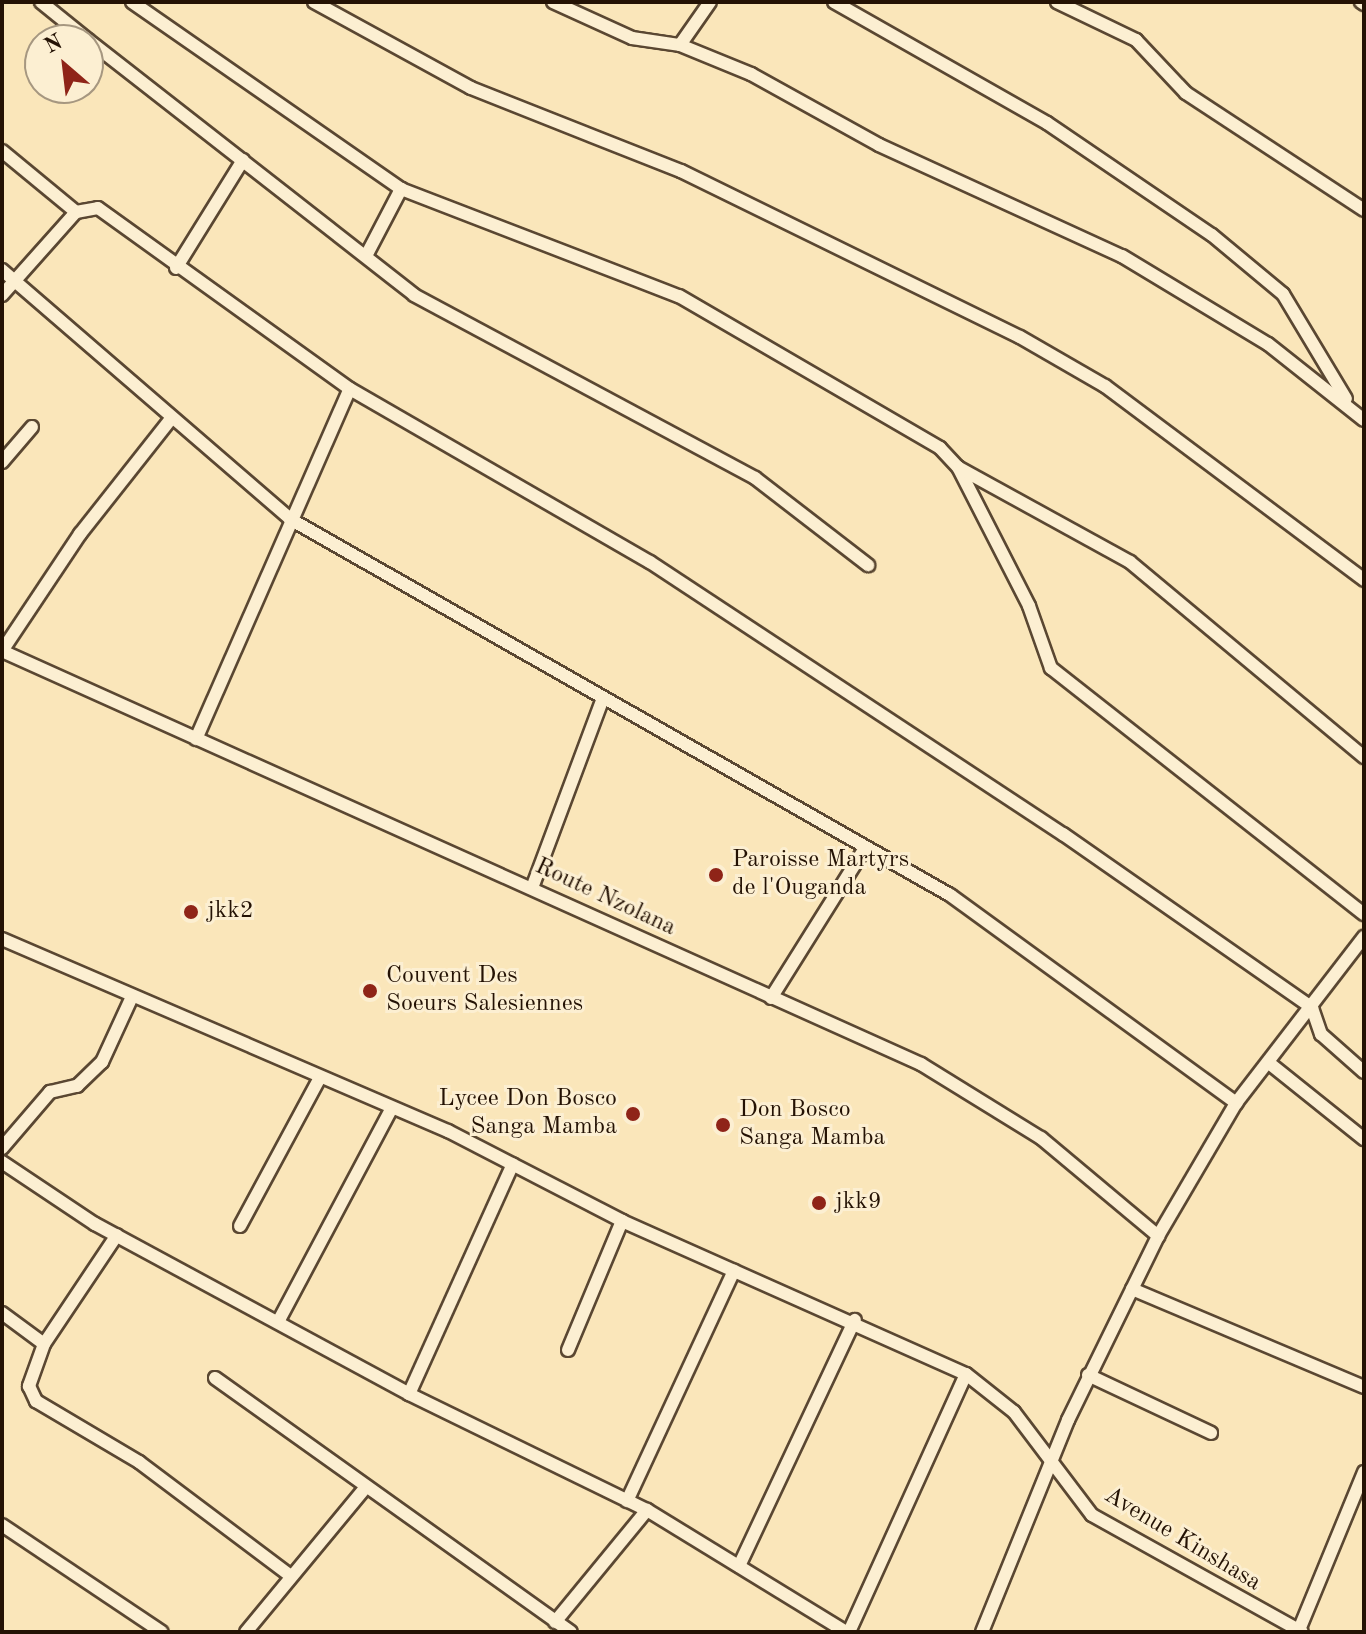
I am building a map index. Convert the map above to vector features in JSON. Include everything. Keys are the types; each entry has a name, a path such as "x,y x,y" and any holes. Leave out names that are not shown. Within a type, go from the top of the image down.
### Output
{"street":[{"path":"41,2 68,24"},
{"path":"132,2 401,189 679,296 919,434 958,467 1130,562 1364,757"},
{"path":"314,2 471,88 681,171 1020,337 1105,386 1364,580"},
{"path":"553,2 632,38 680,45 812,102 879,145 1122,256 1268,344 1349,405 1364,420"},
{"path":"680,45 710,2"},
{"path":"834,2 1035,115 1212,235 1283,294 1349,405"},
{"path":"1057,2 1136,40 1186,93 1364,210"},
{"path":"104,52 459,325 755,478 868,565"},
{"path":"2,151 76,212"},
{"path":"176,268 243,160"},
{"path":"366,256 401,189"},
{"path":"2,295 76,212 98,208 176,268 350,389 650,562 1312,1008 1321,1034 1364,1072"},
{"path":"2,270 170,420 290,519 602,701 950,895 1236,1103"},
{"path":"196,739 290,519 350,389"},
{"path":"2,651 80,534 170,420"},
{"path":"2,462 32,427"},
{"path":"958,467 1029,606 1051,668 1364,914"},
{"name":"Route Nzolana","path":"2,651 934,1072 1041,1138 1158,1236"},
{"path":"532,888 602,701"},
{"path":"771,998 865,848"},
{"path":"982,1632 1052,1469 1088,1375 1158,1236 1236,1103 1364,937"},
{"name":"Avenue Kinshasa","path":"2,939 131,999 513,1164 622,1221 855,1320 966,1374 1014,1412 1052,1469 1092,1515 1300,1631"},
{"path":"2,1148 50,1092 77,1086 102,1062 131,999"},
{"path":"1269,1063 1364,1139"},
{"path":"240,1226 318,1081"},
{"path":"278,1322 390,1111"},
{"path":"2,1162 117,1235 409,1394 530,1447 647,1510 848,1632 966,1374"},
{"path":"409,1394 513,1164"},
{"path":"568,1350 622,1221"},
{"path":"117,1235 44,1344 29,1386 36,1401 139,1462 288,1574"},
{"path":"627,1501 734,1271"},
{"path":"1132,1289 1364,1387"},
{"path":"2,1313 44,1344"},
{"path":"739,1566 855,1320"},
{"path":"1088,1375 1211,1433"},
{"path":"215,1378 365,1488 571,1632"},
{"path":"1300,1631 1364,1472"},
{"path":"246,1632 288,1574 365,1488"},
{"path":"555,1622 647,1510"},
{"path":"2,1525 162,1632"}],"place":[{"name":"Paroisse Martyrs de l'Ouganda","path":"716,875"},
{"name":"jkk2","path":"191,912"},
{"name":"Couvent Des Soeurs Salesiennes","path":"370,991"},
{"name":"Lycee Don Bosco Sanga Mamba","path":"633,1114"},
{"name":"Don Bosco Sanga Mamba","path":"723,1125"},
{"name":"jkk9","path":"819,1203"}]}
